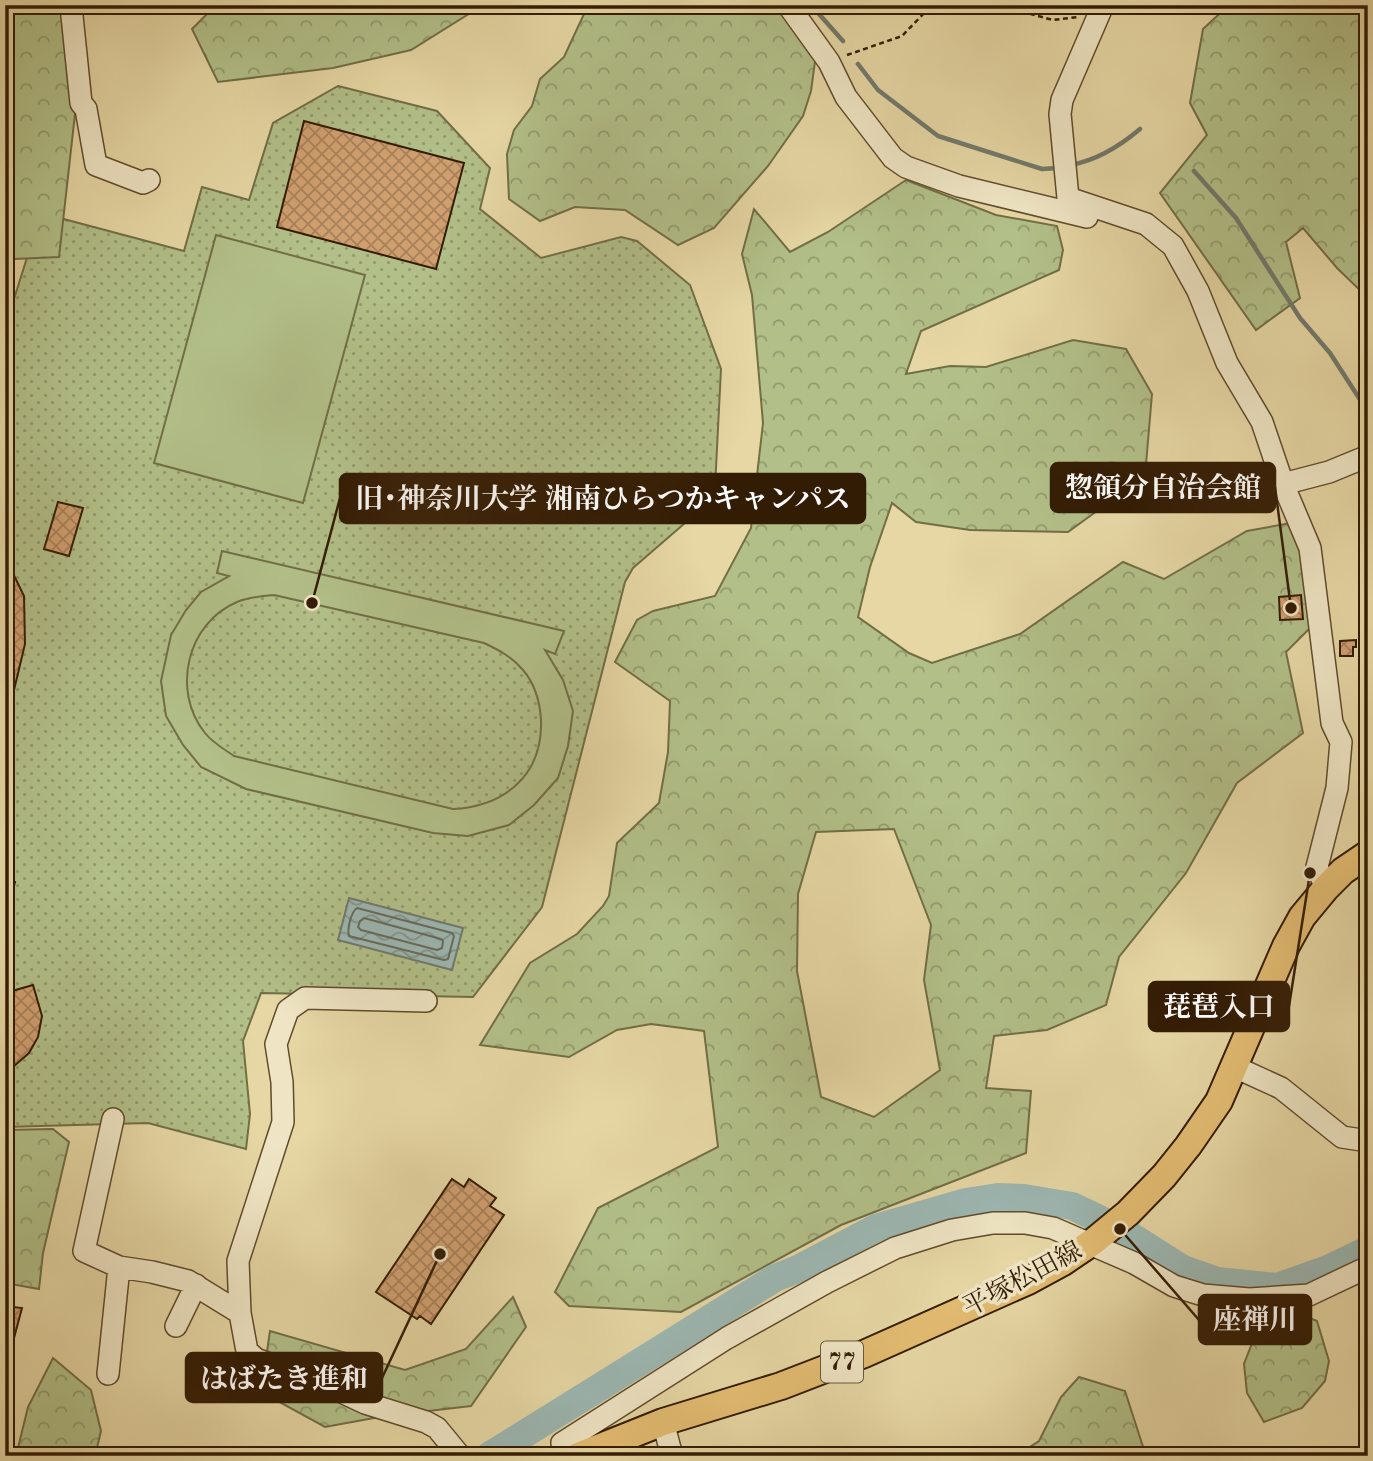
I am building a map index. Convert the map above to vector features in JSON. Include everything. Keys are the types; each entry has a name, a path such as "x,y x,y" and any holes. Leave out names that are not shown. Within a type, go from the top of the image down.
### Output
{"main road":[{"name":"平塚松田線","path":"578,1456 663,1422 781,1386 864,1354 1028,1281 1092,1242 1128,1213 1164,1176 1188,1146 1219,1101 1236,1067 1286,947 1302,917 1325,888 1368,854"}],"street":[{"path":"73,5 81,103 86,109 96,164 144,183 149,180"},
{"path":"788,5 829,62 846,97 893,158 906,167 959,186 1088,218 1125,224 1163,238"},
{"path":"1103,5 1062,100 1060,114 1068,198 1146,224 1173,246 1198,291 1227,363 1262,422 1283,484 1310,548 1332,723 1341,742 1337,788 1317,867 1325,888"},
{"path":"1283,484 1329,472 1368,456"},
{"path":"426,1001 305,998 288,1010 276,1044 282,1082 283,1122 238,1261 240,1313 247,1351 256,1359 331,1387 365,1403 426,1422 437,1428 460,1456"},
{"path":"1236,1067 1281,1088 1342,1137 1368,1141"},
{"path":"113,1119 84,1251 119,1267 152,1272 196,1285 240,1313"},
{"path":"565,1456 562,1443 727,1338 827,1282 895,1248 952,1230 993,1223 1025,1223 1053,1228 1092,1242 1174,1286 1203,1295 1249,1299 1309,1295 1368,1267"},
{"path":"108,1374 119,1267"},
{"path":"176,1326 196,1285"},
{"path":"663,1422 672,1456"}],"path":[{"path":"829,62 902,36 932,5"},
{"path":"997,5 1053,20 1077,17"}],"green space":[{"path":"5,5 66,5 77,96 59,257 14,259 5,262"},
{"path":"216,5 483,5 411,50 333,68 218,82 192,29"},
{"path":"598,5 674,5 683,8 697,5 788,5 817,47 811,91 803,116 768,166 714,228 678,245 625,210 575,207 540,221 509,199 507,154 514,130 532,106 540,79 564,57 584,14"},
{"path":"1229,5 1368,5 1368,298 1337,268 1303,228 1286,242 1300,298 1256,330 1160,193 1207,135 1190,103 1203,29"},
{"path":"338,86 437,111 490,168 480,209 541,258 621,237 637,241 690,285 721,369 715,488 707,504 633,568 625,582 542,907 473,997 261,993 243,1041 250,1114 246,1149 148,1123 5,1127 5,295 14,299 41,213 184,251 202,187 249,200 273,123"},
{"path":"906,180 996,215 1057,226 1063,250 1059,270 921,331 906,374 950,366 986,367 1073,340 1126,349 1152,394 1145,476 1068,532 970,530 916,522 892,503 870,567 858,617 909,653 932,663 1020,634 1123,562 1164,579 1247,531 1302,521 1311,627 1286,652 1303,733 1237,783 1186,873 1119,957 1106,1005 1047,1030 994,1036 986,1088 1031,1091 1026,1153 841,1225 681,1312 569,1306 555,1292 598,1208 718,1147 704,1031 651,1024 617,1030 569,1057 480,1045 530,963 577,934 603,906 609,896 617,843 659,803 668,752 670,701 615,662 637,620 653,611 715,596 751,528 763,423 752,295 742,254 754,209 790,252 828,232","holes":["894,829 931,925 924,980 940,1070 874,1117 821,1097 797,971 798,894 816,832"]},
{"path":"216,235 365,275 303,503 154,463"},
{"path":"222,551 564,631 555,654 545,650 563,680 573,711 568,746 558,778 534,805 509,825 468,836 433,833 246,789 201,767 183,745 166,716 161,681 171,635 186,610 201,592 229,576 217,573","holes":["274,595 484,643 514,661 531,681 539,707 540,739 528,772 517,784 489,802 472,807 453,809 234,756 205,733 189,698 187,679 190,660 206,625 237,602 255,597"]},
{"path":"53,1129 69,1142 43,1253 39,1289 5,1283 5,1130"},
{"path":"513,1297 526,1327 471,1406 385,1416 325,1427 261,1392 270,1331 405,1370 466,1349"},
{"path":"1276,1311 1317,1321 1329,1361 1325,1381 1302,1408 1264,1422 1247,1393 1244,1364 1263,1315"},
{"path":"53,1358 91,1390 101,1431 95,1456 16,1456 28,1407"},
{"path":"1079,1377 1125,1391 1146,1456 1016,1456 1039,1441 1061,1397"}],"water":[{"path":"349,898 463,928 452,970 338,940"}],"building":[{"path":"304,121 464,163 436,269 277,227"},
{"path":"58,502 83,508 69,556 44,549"},
{"path":"5,557 24,596 25,644 14,690 5,703"},
{"path":"1301,595 1303,619 1280,620 1279,597"},
{"path":"1356,640 1353,656 1340,656 1340,641"},
{"path":"5,880 15,882 5,920"},
{"path":"33,985 42,1016 38,1037 29,1053 5,1071 5,993"},
{"path":"452,1179 464,1187 469,1179 496,1198 490,1206 504,1215 431,1324 420,1316 417,1319 376,1292"},
{"path":"5,1306 22,1308 14,1338 5,1336"}],"waterway":[{"path":"811,5 843,41"},
{"path":"858,64 878,90 938,136 1042,169 1058,168"},
{"path":"1071,165 1108,152 1140,129"},
{"path":"1194,171 1236,218 1300,318 1330,353 1368,412"},
{"path":"489,1456 775,1278 800,1268 876,1228 966,1202 998,1197 1024,1198 1072,1206 1120,1229 1183,1269 1217,1281 1277,1287 1328,1269 1368,1250"}],"place":[{"name":"旧･神奈川大学 湘南ひらつかキャンパス","path":"312,603"},
{"name":"惣領分自治会館","path":"1291,608"},
{"name":"琵琶入口","path":"1310,873"},
{"name":"座禅川","path":"1120,1229"},
{"name":"はばたき進和","path":"440,1254"}]}
